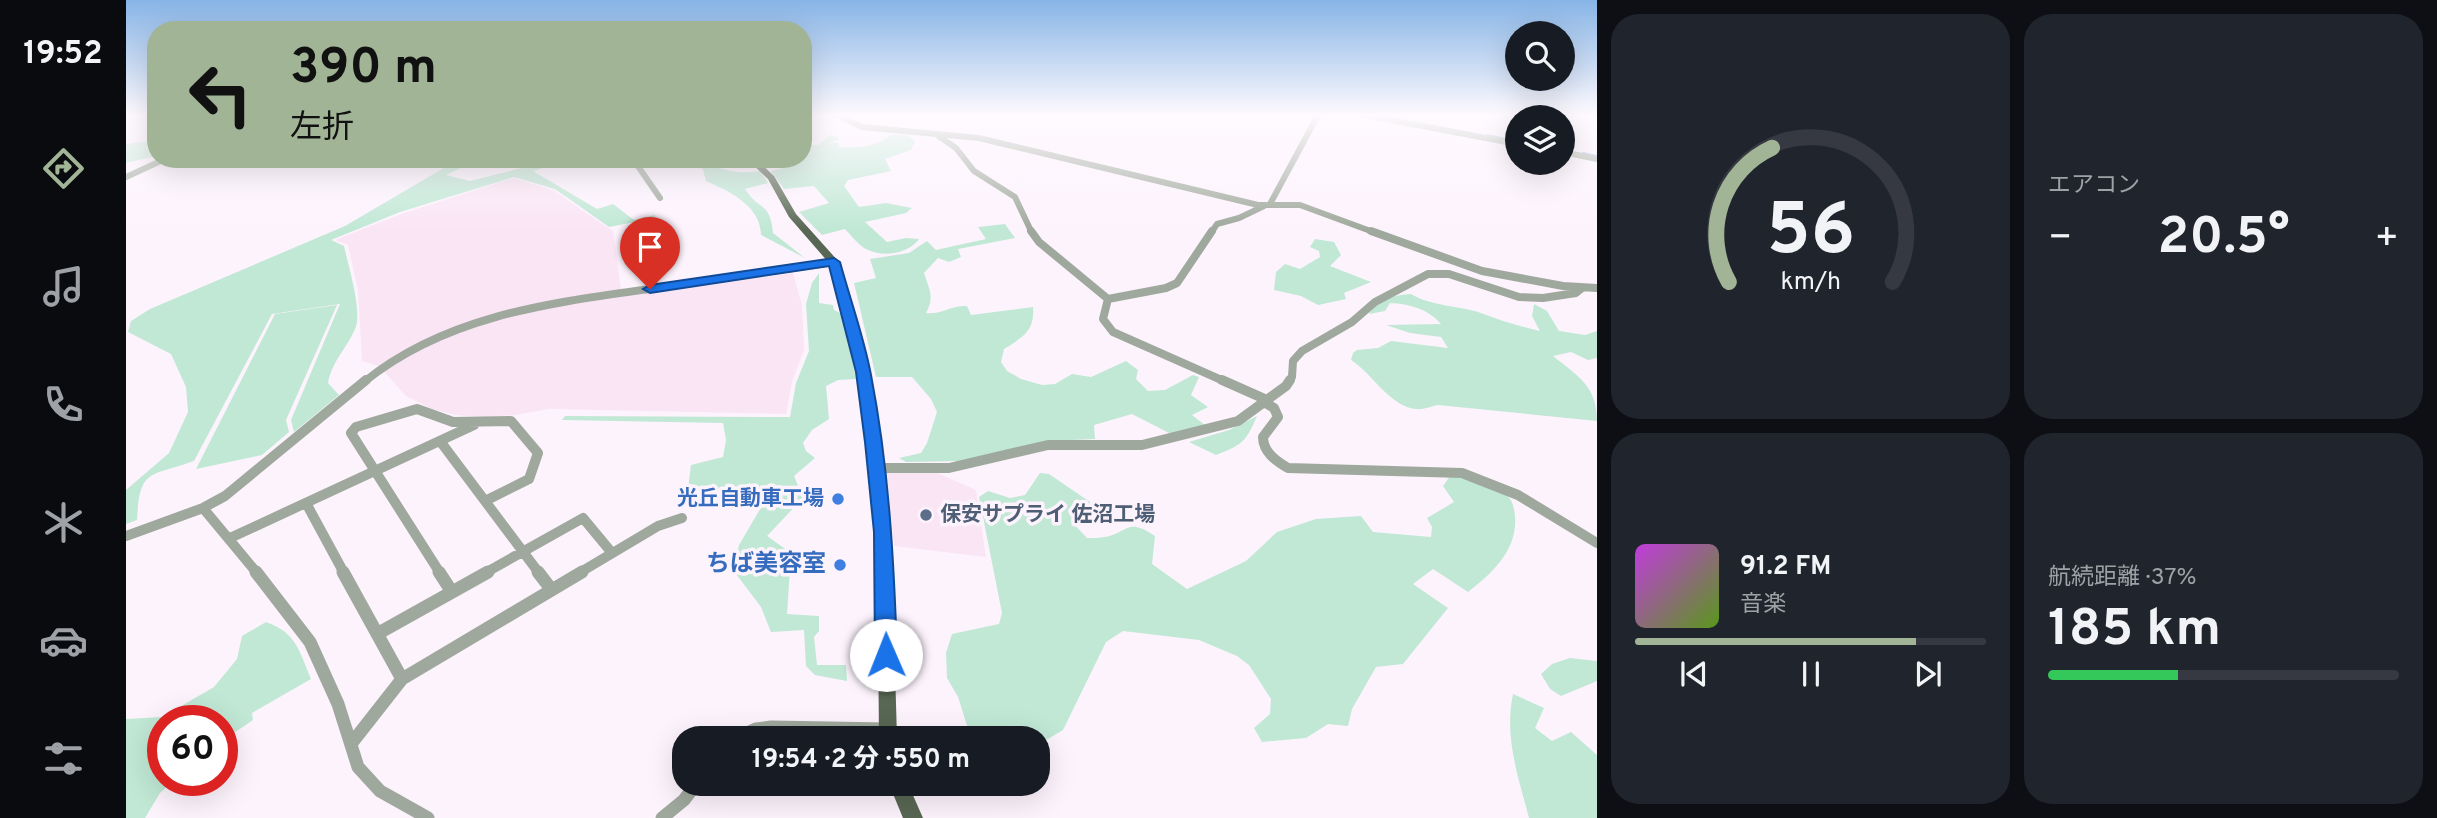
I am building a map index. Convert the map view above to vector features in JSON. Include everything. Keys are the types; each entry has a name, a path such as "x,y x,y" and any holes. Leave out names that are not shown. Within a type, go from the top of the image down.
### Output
{"main road":[{"path":"760,168 771,178 792,215 834,262 863,372 884,532 888,726"},
{"path":"903,796 913,818"}],"street":[{"path":"960,153 974,171 1015,197 1026,224 1039,242 1108,299 1158,290 1177,283 1217,223 1239,218 1268,204 1297,153"},
{"path":"1045,153 1268,204 1293,203 1482,271 1581,288 1597,288"},
{"path":"1575,154 1597,159"},
{"path":"126,177 147,167"},
{"path":"639,168 660,198"},
{"path":"126,536 203,508 245,481 376,372 427,342 468,324 545,304 834,262"},
{"path":"877,468 949,468 1048,445 1134,445 1170,441 1238,421 1290,382 1293,361 1302,351 1352,322 1382,298 1428,274 1449,274 1498,292 1527,298 1576,293 1581,288"},
{"path":"1108,299 1103,319 1113,332 1266,401 1274,408 1278,417 1266,433 1263,443 1273,458 1288,468 1462,473 1518,495 1597,543"},
{"path":"452,592 351,433 356,427 417,409 453,422 511,421 538,453 529,479 485,501"},
{"path":"230,538 478,423"},
{"path":"440,441 551,589"},
{"path":"306,503 402,679"},
{"path":"203,508 230,538 310,642 324,669 358,767 365,778 380,791 428,818"},
{"path":"351,744 402,679 658,526 682,518"},
{"path":"377,634 583,519 612,553"},
{"path":"662,818 687,796"}],"shaded area":[{"path":"514,178 554,191 613,231 622,296 793,273 802,305 804,350 792,382 786,414 549,409 515,415 456,415 432,409 406,396 379,366 362,361 358,290 348,245 335,240 401,214"},
{"name":"保安サプライ 佐沼工場","path":"887,472 935,472 976,490 986,557 894,546"}],"green space":[{"path":"126,153 147,153 147,158 126,163"},
{"path":"812,153 902,153 885,159 891,171 848,180 844,186 859,207 886,203 912,208 906,213 865,222 887,242 906,238 919,239 902,251 887,254 866,249 845,229 822,235 799,212 829,203 814,186 784,189 771,171 812,168"},
{"path":"444,168 461,168 446,175 470,181 522,168 543,168 533,171 597,209 613,204 634,220 655,215 654,218 609,227 555,189 514,177 400,212 331,240 344,246 357,312 355,329 333,368 328,383 339,395 294,432 291,420 340,304 272,314 194,461 150,477 141,491 137,520 126,524 126,490 169,453 188,412 186,387 171,354 128,332 131,321 150,309 345,226"},
{"path":"701,168 760,171 768,183 745,189 767,211 773,233 805,258 761,235 760,225 750,208 734,195 706,181"},
{"path":"1005,224 1015,238 958,249 961,257 949,262 938,258 924,273 931,298 926,313 961,306 967,306 971,315 1033,307 1030,328 1004,349 1001,362 1007,371 1021,379 1042,385 1055,384 1072,374 1091,377 1126,361 1138,370 1136,379 1148,391 1165,390 1193,375 1199,377 1191,395 1208,407 1192,415 1206,426 1173,435 1132,414 1094,425 1095,439 1046,441 959,461 906,462 899,458 921,453 937,412 931,399 912,377 876,377 854,283 876,278 870,259 909,253 927,241 936,250 986,239 978,227"},
{"path":"1315,239 1334,242 1341,255 1330,266 1371,282 1344,293 1346,299 1318,305 1301,296 1274,290 1276,272 1285,264 1300,269 1320,257 1319,251 1310,247"},
{"path":"819,273 819,303 833,305 834,310 842,314 856,379 838,380 826,386 829,419 812,430 803,443 806,451 815,458 794,476 803,498 767,536 791,553 787,614 819,616 819,631 814,637 817,665 846,665 847,681 815,675 806,666 804,630 771,632 761,607 733,570 739,545 766,499 761,491 749,484 720,504 698,501 687,496 691,465 723,457 726,440 723,423 562,420 565,416 790,417 796,383 809,351 806,304 812,283"},
{"path":"1411,294 1540,331 1532,316 1534,304 1547,311 1559,331 1585,335 1597,331 1597,358 1588,360 1571,352 1553,356 1578,376 1590,390 1597,421 1438,405 1416,409 1398,402 1351,360 1357,350 1378,348 1391,341 1448,348 1441,337 1410,333 1386,325 1441,324 1418,308 1390,303 1385,311 1369,314 1387,299"},
{"path":"337,305 286,420 289,432 262,455 196,469 275,314"},
{"path":"1257,416 1242,442 1216,455 1189,442 1229,430"},
{"path":"1040,473 1049,474 1090,502 1088,510 1071,521 1087,538 1105,537 1133,527 1146,530 1155,536 1152,564 1187,589 1246,561 1277,532 1316,519 1361,516 1373,532 1431,537 1432,527 1427,518 1454,502 1443,486 1450,476 1487,485 1507,496 1514,508 1515,528 1502,559 1468,592 1433,569 1413,584 1448,608 1403,664 1376,667 1352,709 1348,726 1328,724 1306,738 1262,742 1254,728 1270,714 1271,699 1249,665 1237,656 1199,640 1123,631 1106,642 1063,730 1050,738 1050,726 967,726 958,697 947,678 946,653 952,634 999,624 1002,613 979,497 988,491 1010,498 1025,495"},
{"path":"266,622 276,626 296,644 311,679 252,713 253,720 238,730 238,705 183,705 214,687 237,659 242,636"},
{"path":"1570,658 1597,661 1597,681 1561,696 1550,689 1541,674 1552,664"},
{"path":"1513,694 1544,708 1535,728 1552,741 1571,732 1597,755 1597,818 1529,818 1511,741"},
{"path":"147,718 147,796 158,796 145,818 126,818 126,719"}],"waterway":[{"path":"1584,153 1597,156"}],"place":[{"name":"光丘自動車工場","path":"838,499"},
{"name":"保安サプライ 佐沼工場","path":"926,515"},
{"name":"ちば美容室","path":"840,565"}],"route":[{"path":"650,289 834,262 863,372 874,442 884,532 886,655"}]}
